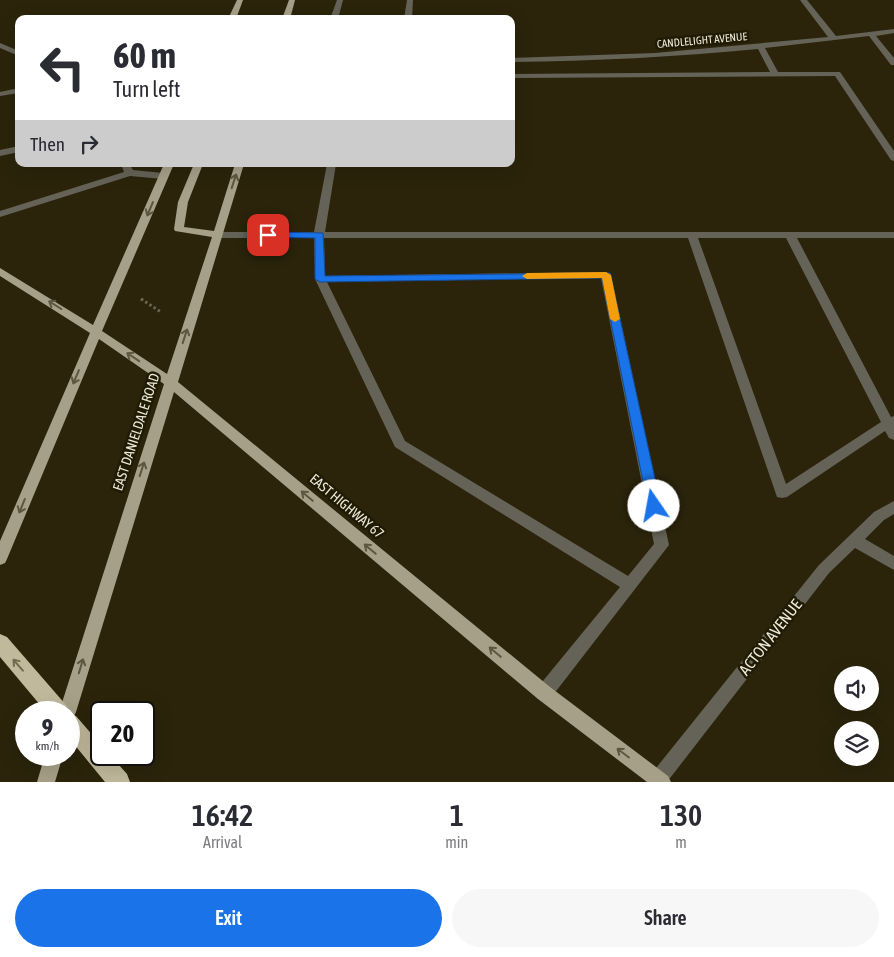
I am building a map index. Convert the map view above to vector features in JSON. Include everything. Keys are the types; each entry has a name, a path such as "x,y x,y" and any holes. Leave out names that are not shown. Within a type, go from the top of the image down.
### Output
{"highway":[{"path":"0,644 49,701"},
{"path":"80,736 119,782"}],"main road":[{"path":"234,15 240,0"},
{"path":"287,15 292,0"},
{"path":"0,558 168,167"},
{"path":"198,167 183,202 178,229 217,235"},
{"name":"EAST DANIELDALE ROAD","path":"70,701 239,167"},
{"name":"EAST HIGHWAY 67","path":"0,271 170,382 544,692 660,780"},
{"path":"46,782 51,766"}],"street":[{"path":"335,15 340,0"},
{"path":"408,15 410,0"},
{"path":"803,0 834,39"},
{"name":"CANDLELIGHT AVENUE","path":"515,60 689,53 834,39 894,31"},
{"path":"871,34 894,63"},
{"path":"0,45 15,52"},
{"path":"760,46 776,75"},
{"path":"555,59 559,75"},
{"path":"515,76 837,74 894,158"},
{"path":"0,94 15,91"},
{"path":"0,153 15,150"},
{"path":"330,167 319,235 320,279 400,444 630,585"},
{"path":"1,212 127,168 163,176"},
{"path":"217,235 894,235"},
{"path":"692,235 782,493 892,427 790,235"},
{"path":"320,279 606,275 662,545 544,692"},
{"name":"ACTON AVENUE","path":"660,780 824,569 879,516 894,506"},
{"path":"854,540 894,564"}],"path":[{"path":"141,299 161,312"}],"slow traffic":[{"path":"527,276 606,275 615,319"}],"route":[{"path":"268,235 319,235 320,279 606,275 654,506"}]}
